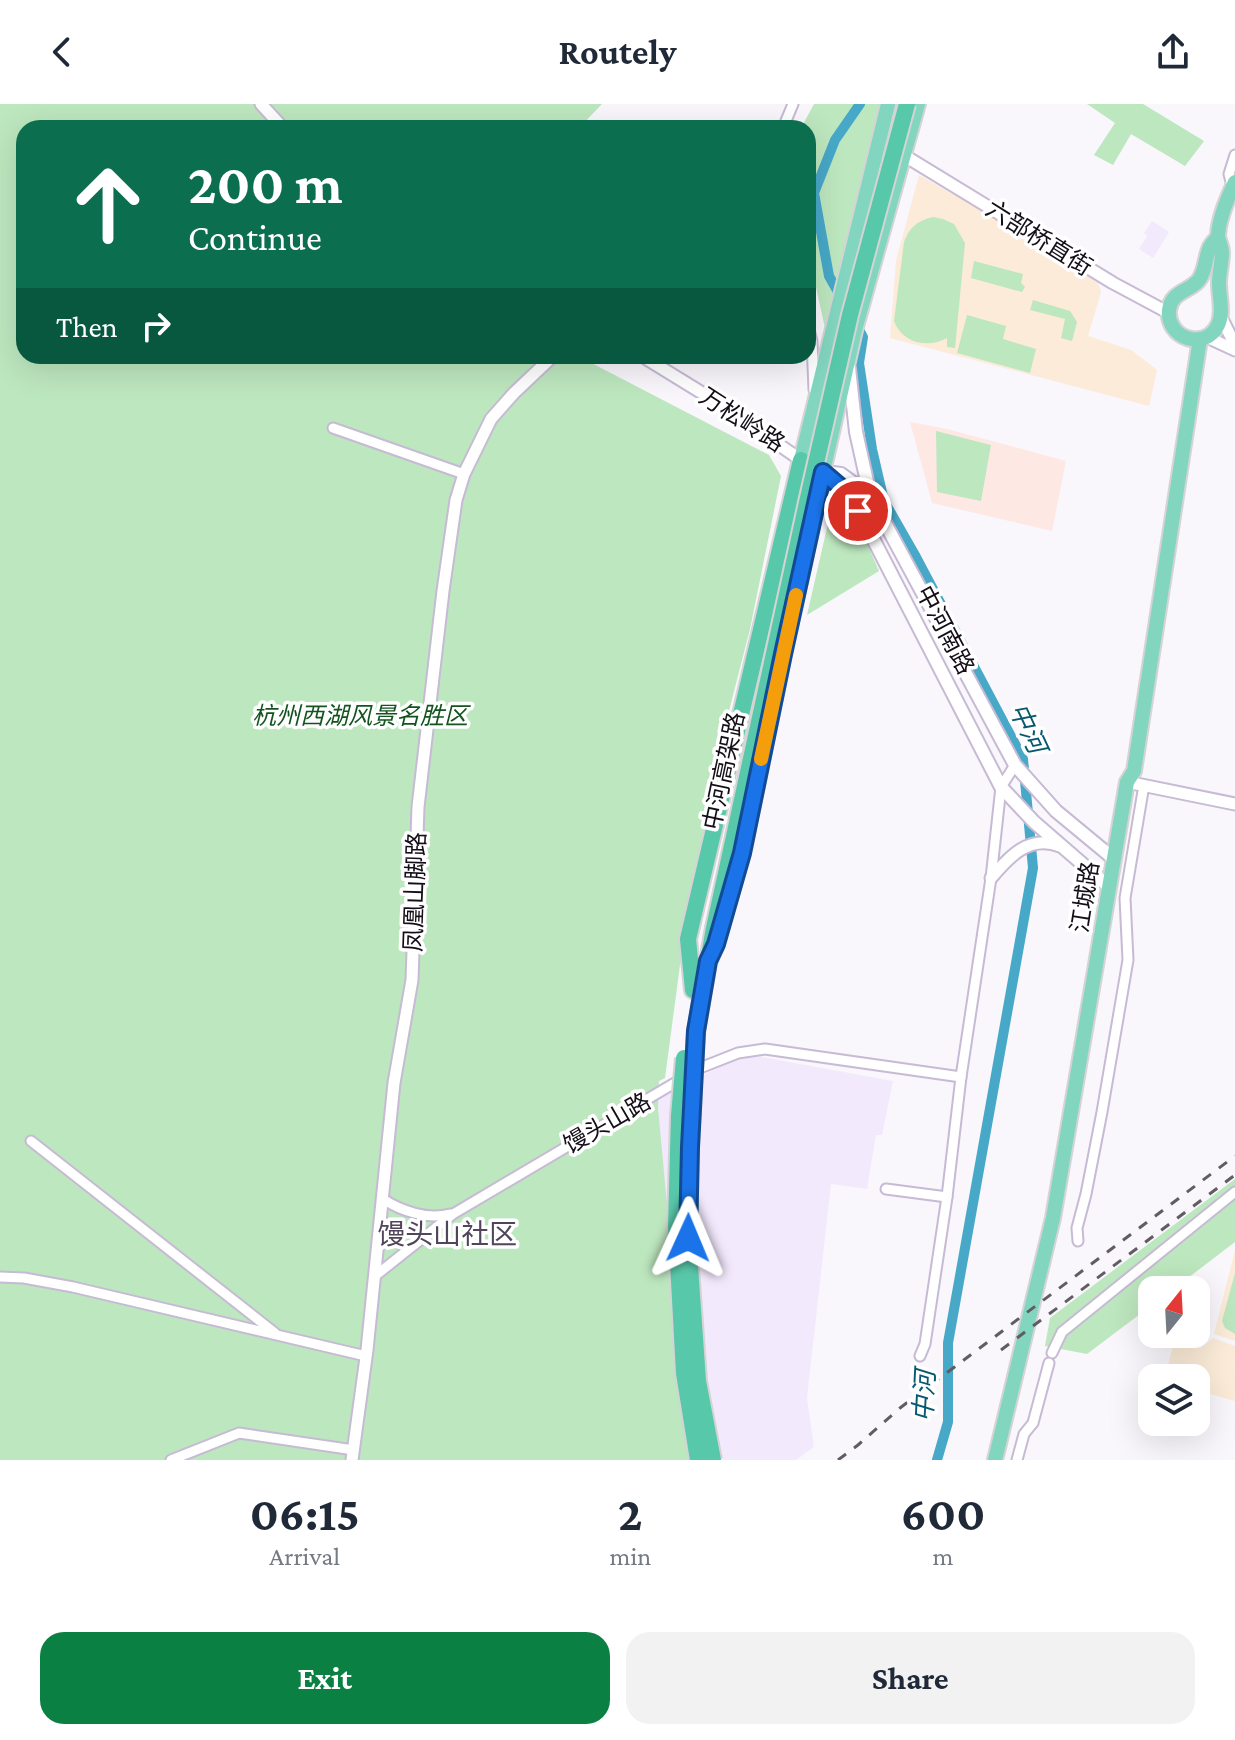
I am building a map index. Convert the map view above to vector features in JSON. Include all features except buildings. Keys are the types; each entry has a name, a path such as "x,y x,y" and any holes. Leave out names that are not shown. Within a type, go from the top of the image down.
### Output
{"highway":[{"name":"中河高架路","path":"698,1460 684,1373 676,1226 679,1116 687,1029 701,937 895,104"},
{"name":"中河高架路","path":"713,1460 698,1381 688,1238 696,1031 724,882 843,345 907,104"},
{"path":"693,990 688,939 801,460"},
{"path":"708,961 716,944 742,853 823,472"}],"main road":[{"path":"870,495 841,474 823,472 801,460 888,104"},
{"name":"中河南路","path":"918,104 908,158 857,324 823,472 851,496 1001,787 1034,822 1109,887"},
{"path":"1204,338 1189,339 1174,330 1170,322 1170,304 1182,290 1200,279 1210,247 1218,237 1234,185"},
{"path":"1218,237 1222,251 1219,285 1221,311"},
{"path":"1190,287 1212,293 1221,311"},
{"name":"江城路","path":"995,1460 1053,1218 1127,782 1134,771 1204,338 1215,331 1221,311"},
{"name":"中河南路","path":"848,362 856,432 870,495 1017,768 1056,811 1114,859"}],"street":[{"path":"261,104 276,120"},
{"path":"1234,185 1229,174 1235,155"},
{"name":"六部桥直街","path":"908,158 1113,283 1169,313"},
{"path":"1221,311 1235,347"},
{"path":"1204,338 1235,347"},
{"name":"凤凰山脚路","path":"353,1455 394,1083 412,980 419,797 456,500 464,474 491,419 545,364"},
{"name":"万松岭路","path":"655,364 801,460"},
{"path":"813,364 815,402"},
{"path":"333,428 464,474"},
{"path":"920,1356 925,1344 947,1197 1001,787 1017,768"},
{"path":"1127,782 1235,804"},
{"path":"1078,1241 1077,1228 1100,1125 1128,960 1125,898 1144,785"},
{"path":"991,878 1006,860 1038,841 1065,848"},
{"name":"馒头山路","path":"375,1276 453,1214 700,1068 738,1053 782,1050 961,1077"},
{"path":"31,1141 278,1335"},
{"path":"886,1189 947,1197"},
{"path":"1017,1460 1024,1434 1033,1423 1050,1358 1062,1332 1235,1192"},
{"path":"383,1199 395,1207 431,1217 453,1214"},
{"path":"0,1277 73,1287 366,1356"},
{"path":"171,1460 239,1433 353,1455"}],"shaded area":[{"path":"919,175 1032,239 1098,283 1101,292 1088,336 1131,350 1157,370 1149,406 890,338 896,261"},
{"path":"1152,221 1169,232 1153,258 1139,249"},
{"path":"910,422 1066,461 1052,531 932,503"},
{"path":"746,1054 893,1081 882,1135 876,1135 867,1189 831,1184 807,1398 814,1447 796,1460 352,1460 655,1099"},
{"path":"1235,1250 1235,1341 1214,1334"},
{"path":"1213,1338 1235,1346 1235,1401 1210,1394 1210,1364 1168,1364 1172,1348 1210,1348"}],"green space":[{"name":"杭州西湖风景名胜区","path":"0,104 602,104 587,120 16,120 16,364 593,364 769,455 781,476 688,905 665,1078 659,1081 658,1108 691,1460 0,1460"},
{"path":"814,104 880,104 826,333 816,287 816,120 805,120"},
{"path":"1087,104 1143,104 1204,141 1185,166 1131,134 1113,165 1094,155 1115,123"},
{"path":"933,217 954,224 965,243 955,348 947,347 947,338 932,343 909,339 894,321 904,242 915,225"},
{"path":"974,261 1023,274 1021,283 1025,287 1022,292 971,278"},
{"path":"1033,300 1070,311 1077,322 1072,341 1061,338 1065,319 1030,310"},
{"path":"967,315 1006,326 1003,339 1036,349 1030,373 957,353"},
{"path":"936,431 991,445 981,501 937,492"},
{"path":"832,506 854,522 879,571 807,615"},
{"path":"1235,1179 1235,1242 1190,1276 1138,1276 1138,1316 1087,1354 1045,1346 1050,1318"},
{"path":"1235,1273 1235,1334 1225,1328 1222,1321"}],"waterway":[{"name":"中河","path":"816,188 835,140 860,104"},
{"name":"中河","path":"816,204 829,276 842,299"},
{"name":"中河","path":"856,324 863,337 859,363 872,449 884,501 1023,759 1033,868 948,1343 948,1422 937,1460"}],"railway":[{"path":"838,1460 900,1408 1235,1156"},
{"path":"1001,1350 1235,1175"}],"slow traffic":[{"path":"761,759 796,595"}],"district":[{"name":"馒头山社区","path":"447,1234"}],"route":[{"path":"688,1238 696,1031 708,961 716,944 742,853 823,472 851,496 858,511"}]}
